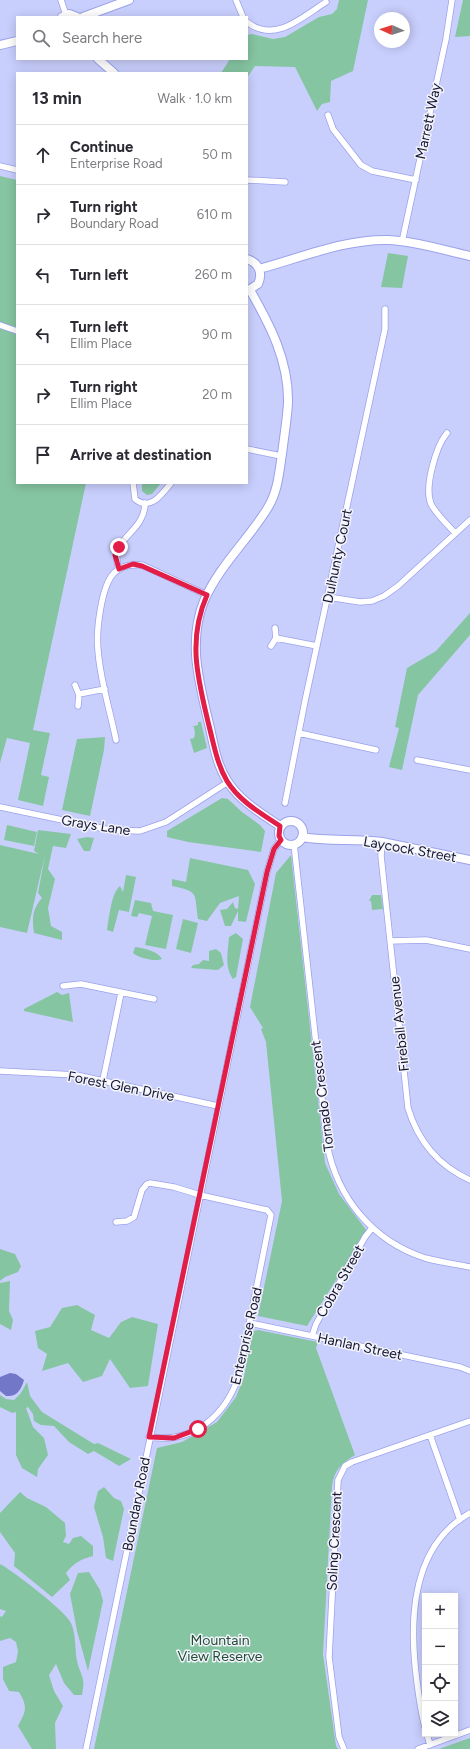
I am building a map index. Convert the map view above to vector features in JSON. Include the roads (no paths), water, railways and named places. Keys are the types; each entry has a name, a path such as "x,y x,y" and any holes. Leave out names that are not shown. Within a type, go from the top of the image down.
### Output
{"street":[{"path":"61,0 64,16 71,14 75,16"},
{"path":"86,16 129,0"},
{"path":"236,0 243,16"},
{"name":"Marrett Way","path":"402,242 446,39 452,0"},
{"path":"248,23 262,30 279,30 326,2"},
{"path":"0,45 16,41"},
{"path":"99,60 113,72"},
{"path":"328,115 333,129 363,167 372,171 416,180"},
{"path":"0,166 16,170"},
{"path":"248,180 285,182"},
{"path":"259,269 348,244 377,240 402,242 470,256"},
{"path":"248,260 256,264 259,269 260,279 258,284 248,291 274,334 284,367 288,402 278,484 270,504 217,578 207,595 199,616 196,633 196,665 216,754 228,782 244,800 280,826"},
{"name":"Dulhunty Court","path":"285,803 385,329 385,309"},
{"path":"0,325 16,332"},
{"path":"447,432 437,451 429,494 433,507 455,533"},
{"path":"248,449 281,456"},
{"path":"133,484 135,499 145,503 154,501 170,484"},
{"path":"119,569 115,558 116,551 142,519 145,512 145,503"},
{"path":"328,597 360,602 373,600 384,596 398,586 470,520"},
{"path":"116,740 98,658 98,630 106,587 111,577 119,569 133,564 142,566 207,595"},
{"path":"271,646 276,638 275,628"},
{"path":"276,638 317,646"},
{"path":"75,685 79,694 78,706"},
{"path":"79,694 105,689"},
{"path":"299,734 376,750"},
{"path":"417,760 470,770"},
{"name":"Grays Lane","path":"0,807 110,830 140,831 166,822 228,782"},
{"path":"286,821 294,821 302,829 302,837 294,844 287,844 281,840 279,836 280,826 286,821"},
{"name":"Laycock Street","path":"302,837 322,840 367,840 382,842 470,860"},
{"name":"Boundary Road","path":"86,1749 149,1437 269,863 274,849 281,840"},
{"name":"Fireball Avenue","path":"382,842 381,856 406,1094 410,1114 419,1135 433,1155 450,1169 470,1180"},
{"name":"Tornado Crescent","path":"294,844 330,1161 336,1179 350,1203 372,1228 388,1240 426,1258 470,1267"},
{"path":"390,941 419,940 470,949"},
{"path":"63,986 80,984 154,999"},
{"path":"103,1080 121,993"},
{"name":"Forest Glen Drive","path":"0,1071 73,1074 218,1106"},
{"path":"116,1222 127,1221 134,1217 142,1190 148,1184 155,1183 174,1187 200,1195"},
{"name":"Enterprise Road","path":"149,1437 165,1439 186,1434 208,1422 222,1409 232,1393 239,1375 250,1323 271,1215 268,1210 200,1195"},
{"name":"Cobra Street","path":"312,1336 316,1324 372,1228"},
{"name":"Hanlan Street","path":"250,1323 470,1371"},
{"name":"Soling Crescent","path":"344,1749 339,1737 329,1657 338,1480 345,1466 352,1462 470,1421"},
{"path":"430,1435 460,1520"},
{"path":"422,1708 414,1658 416,1591 421,1573 430,1553 442,1537 470,1513"},
{"path":"418,1749 470,1730"},
{"path":"428,1737 430,1744"}],"water":[{"path":"10,1373 16,1374 24,1380 16,1394 6,1396 0,1391 0,1377"}],"park label":[{"name":"Mountain View Reserve","path":"220,1648"}]}
